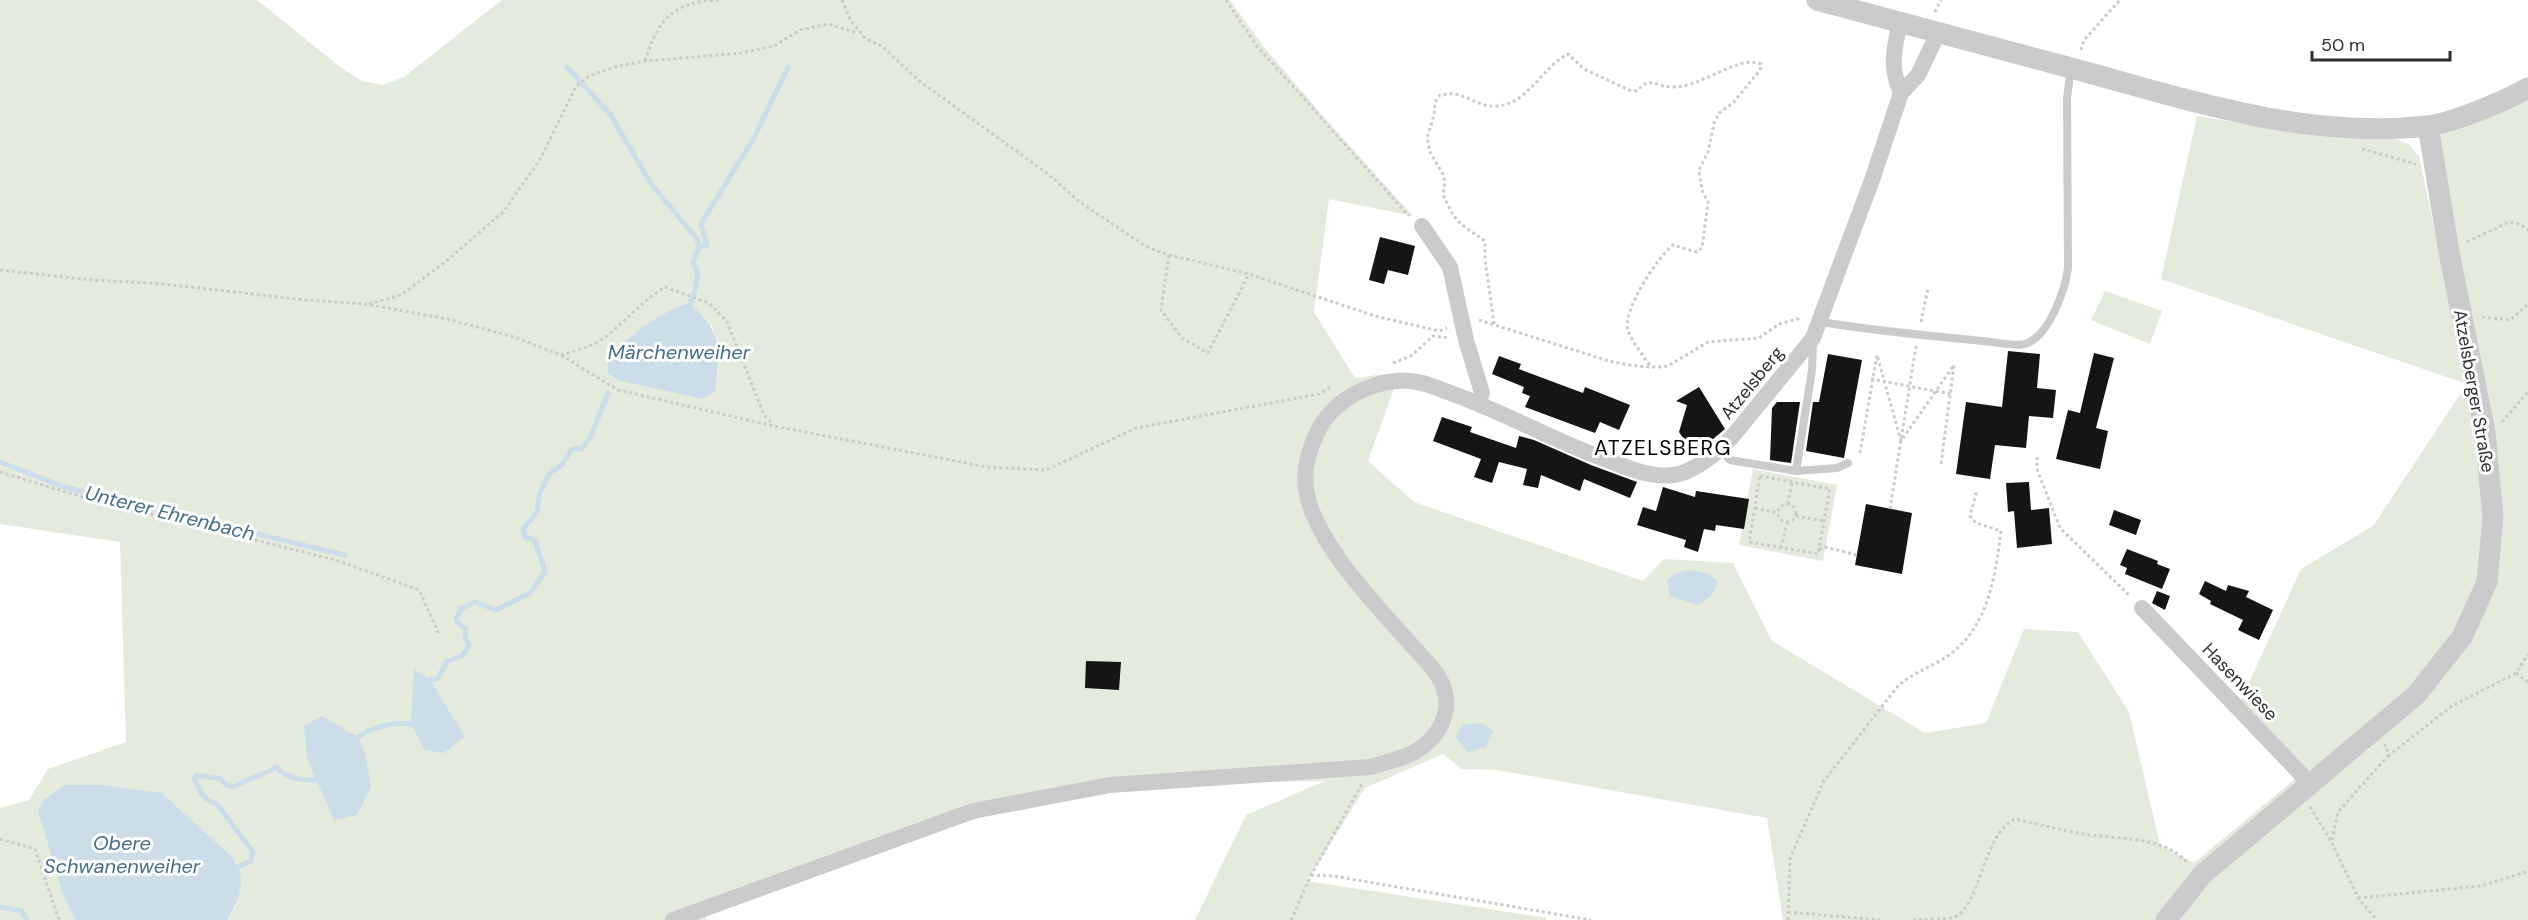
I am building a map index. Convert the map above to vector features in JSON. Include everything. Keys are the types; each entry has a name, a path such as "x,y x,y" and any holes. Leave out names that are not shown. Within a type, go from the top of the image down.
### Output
{"street":[{"path":"1817,0 2197,103 2309,125 2367,128 2428,126 2476,111 2528,88"},
{"path":"1900,22 1892,61 1894,77 1901,93"},
{"name":"Atzelsberg","path":"1371,766 1408,755 1435,736 1445,719 1447,698 1438,676 1382,613 1334,552 1311,508 1306,488 1306,465 1311,443 1333,411 1361,390 1382,382 1417,382 1478,403 1635,471 1664,476 1685,473 1720,450 1817,330 1901,93 1918,75 1938,33"},
{"name":"Atzelsberger Straße","path":"2166,920 2203,874 2416,695 2462,637 2487,582 2493,517 2485,432 2449,252 2428,126"},
{"path":"1422,226 1450,267 1464,332 1482,393 1478,403"},
{"name":"Hasenwiese","path":"2142,608 2301,774 2307,785"},
{"path":"673,920 973,811 1110,785 1371,766"}],"lane":[{"path":"1796,471 1817,330 1918,335 2025,345 2041,333 2046,326 2066,283 2067,98 2071,68"},
{"path":"1720,450 1730,460 1796,471 1837,468 1848,463"}],"path":[{"path":"645,61 660,24 679,9 704,1 722,0"},
{"path":"842,0 851,21 866,39 882,46 918,80 1048,174 1081,202 1147,247 1169,255 1249,274 1375,316 1439,331 1464,332"},
{"path":"1226,0 1256,45 1408,216 1422,226"},
{"path":"2071,68 2078,58 2084,40 2120,0"},
{"path":"366,304 401,295 449,259 504,211 541,158 576,86 589,76 618,66 645,61 741,54 774,46 800,30 828,24 859,33"},
{"path":"1494,324 1485,259 1485,241 1462,225 1453,215 1443,195 1445,183 1443,174 1430,152 1426,138 1434,115 1435,102 1440,95 1454,94 1479,104 1505,105 1534,85 1568,54 1584,69 1629,90 1637,91 1643,83 1650,82 1669,87 1697,84 1722,70 1754,61 1761,64 1760,70 1733,103 1719,113 1714,123 1708,152 1699,171 1702,190 1708,202 1702,248 1697,252 1673,245 1666,249 1655,263 1629,313 1627,329 1650,366"},
{"path":"2449,252 2509,222 2519,224 2528,230"},
{"path":"1169,255 1161,310 1182,338 1208,353 1249,274"},
{"path":"0,270 366,304 458,322 514,337 561,355 618,390 774,426 987,467 1046,470 1136,429 1319,394 1329,388"},
{"path":"561,355 590,346 607,337 648,297 665,287 710,303 727,322 764,415 774,426"},
{"path":"1890,509 1918,335 1928,288"},
{"path":"2462,315 2510,320 2528,304"},
{"path":"1396,362 1411,356 1433,336 1464,332 1477,320 1577,353 1630,365 1650,366 1668,366 1708,342 1759,338 1779,324 1800,318 1817,330"},
{"path":"1860,453 1876,355 1901,441"},
{"path":"1901,441 1954,365 1941,464"},
{"path":"1871,379 1951,394"},
{"path":"2485,432 2498,427 2528,392"},
{"path":"2037,457 2037,469 2060,528 2142,608"},
{"path":"1788,504 1796,471"},
{"path":"0,472 83,497 336,560 419,590 439,634"},
{"path":"1760,476 1830,489 1818,554 1749,542 1755,508 1760,476"},
{"path":"1788,920 1790,860 1823,782 1898,686 1913,673 1932,666 1952,653 1972,631 1989,601 2001,531 1976,523 1970,516 1977,490"},
{"path":"1788,504 1796,509 1796,516 1793,521 1787,523 1781,521 1778,513 1780,507 1788,504"},
{"path":"1755,508 1778,513"},
{"path":"1796,516 1824,521"},
{"path":"1781,548 1787,523"},
{"path":"1819,549 1825,547 1857,555"},
{"path":"2331,841 2338,812 2388,756 2452,706 2516,673 2528,654"},
{"path":"2516,673 2528,682"},
{"path":"2355,746 2374,738 2387,747 2388,756"},
{"path":"1291,920 1311,875 1371,766"},
{"path":"2307,785 2307,802 2331,841 2358,898 2377,920"},
{"path":"1913,920 1953,918 1965,908 2005,824 2015,819 2084,834 2163,845 2178,852 2193,868 2203,874"},
{"path":"0,839 35,849 59,920"},
{"path":"2358,898 2481,886 2528,871"},
{"path":"1311,875 1333,876 1591,920"},
{"path":"1788,912 1880,920"}],"shaded area":[{"path":"0,0 257,0 340,67 362,81 383,85 404,77 502,0 1230,0 1264,47 1413,216 1329,199 1314,312 1355,378 1400,372 1368,461 1414,502 1643,581 1664,559 1733,563 1772,641 1925,733 1986,723 2024,629 2078,632 2129,712 2160,845 2194,863 2295,779 2236,711 2301,569 2373,526 2467,384 2161,279 2197,116 2318,136 2357,139 2393,138 2408,144 2419,156 2467,383 2428,126 2528,88 2528,920 1783,920 1767,818 1497,770 1462,769 1443,754 1365,788 1307,881 1547,918 1546,920 1195,920 1246,815 1325,781 1110,785 973,811 706,914 706,920 227,920 236,906 239,866 162,793 62,892 75,920 0,920 0,808 29,800 48,769 126,742 120,542 0,524","holes":["711,323 720,349 716,390"]},
{"path":"2105,291 2162,311 2150,344 2091,320"},
{"path":"1753,469 1837,485 1823,561 1739,545"}],"water":[{"name":"Märchenweiher","path":"690,303 709,325 717,342 716,390 703,399 617,380 608,373 608,356 636,332 667,312"},
{"path":"1689,570 1705,573 1718,581 1712,595 1698,605 1670,596 1667,580 1680,572"},
{"path":"414,669 430,680 465,737 443,753 424,750 411,723"},
{"path":"322,716 358,737 365,754 371,787 357,815 334,820 307,758 304,726"},
{"path":"1481,723 1493,731 1486,747 1468,752 1455,737 1462,725"},
{"name":"Obere Schwanenweiher","path":"65,785 99,785 162,793 232,857 237,865 241,881 239,897 227,920 75,920 62,892 38,810 44,800"}],"building":[{"path":"1380,237 1415,246 1408,275 1388,270 1384,284 1369,280"},
{"path":"2008,351 2040,354 2037,388 2056,390 2053,418 2029,416 2026,448 1995,445 1990,479 1956,474 1966,402 2002,407"},
{"path":"2094,353 2114,358 2096,428 2108,431 2100,469 2056,459 2068,410 2080,413"},
{"path":"1828,354 1862,360 1844,458 1806,451 1813,402 1819,402"},
{"path":"1499,356 1521,364 1519,369 1583,393 1585,387 1630,405 1619,430 1600,422 1595,433 1525,407 1530,396 1522,393 1524,387 1492,374"},
{"path":"1699,387 1725,429 1694,455 1679,432 1687,405 1676,401"},
{"path":"1777,402 1800,402 1791,463 1770,460 1772,408"},
{"path":"1442,417 1472,427 1470,432 1516,448 1519,436 1534,440 1637,482 1630,498 1584,479 1580,491 1541,475 1538,488 1523,485 1527,469 1499,462 1492,483 1474,477 1481,459 1433,441"},
{"path":"2029,482 2031,510 2049,508 2052,544 2017,548 2014,511 2008,512 2006,483"},
{"path":"1663,487 1695,497 1696,491 1749,499 1744,529 1716,525 1715,531 1704,529 1698,552 1684,547 1686,540 1637,525 1643,507 1656,511"},
{"path":"1866,504 1912,513 1902,574 1855,565"},
{"path":"2114,510 2141,520 2136,535 2109,525"},
{"path":"2127,549 2158,561 2157,564 2170,569 2162,589 2125,574 2127,568 2120,565"},
{"path":"2205,581 2226,591 2228,585 2249,591 2246,597 2273,610 2259,640 2238,630 2243,620 2210,604 2211,601 2199,594"},
{"path":"2157,591 2170,596 2165,610 2152,603"},
{"path":"1086,661 1121,662 1119,690 1085,688"}],"waterway":[{"path":"567,67 610,114 652,185 697,239 699,247 693,262 698,274 694,294"},
{"path":"699,247 707,246 701,224 755,136 788,67"},
{"path":"688,309 692,298"},
{"path":"431,685 430,680 438,678 447,661 462,656 469,646 465,636 466,629 458,623 456,618 462,608 475,602 496,610 530,593 545,572 535,540 525,537 523,529 537,512 540,492 551,472 561,466 572,449 582,449 591,436 608,393"},
{"name":"Unterer Ehrenbach","path":"0,462 64,487 344,555"},
{"path":"354,741 375,728 402,723 418,726"},
{"path":"235,868 251,861 253,852 217,804 208,801 202,795 194,779 197,775 221,779 226,785 234,787 276,767 286,775 295,778 318,780 321,776"},
{"path":"0,907 22,911 27,920"}],"district":[{"name":"ATZELSBERG","path":"1663,448"}]}
